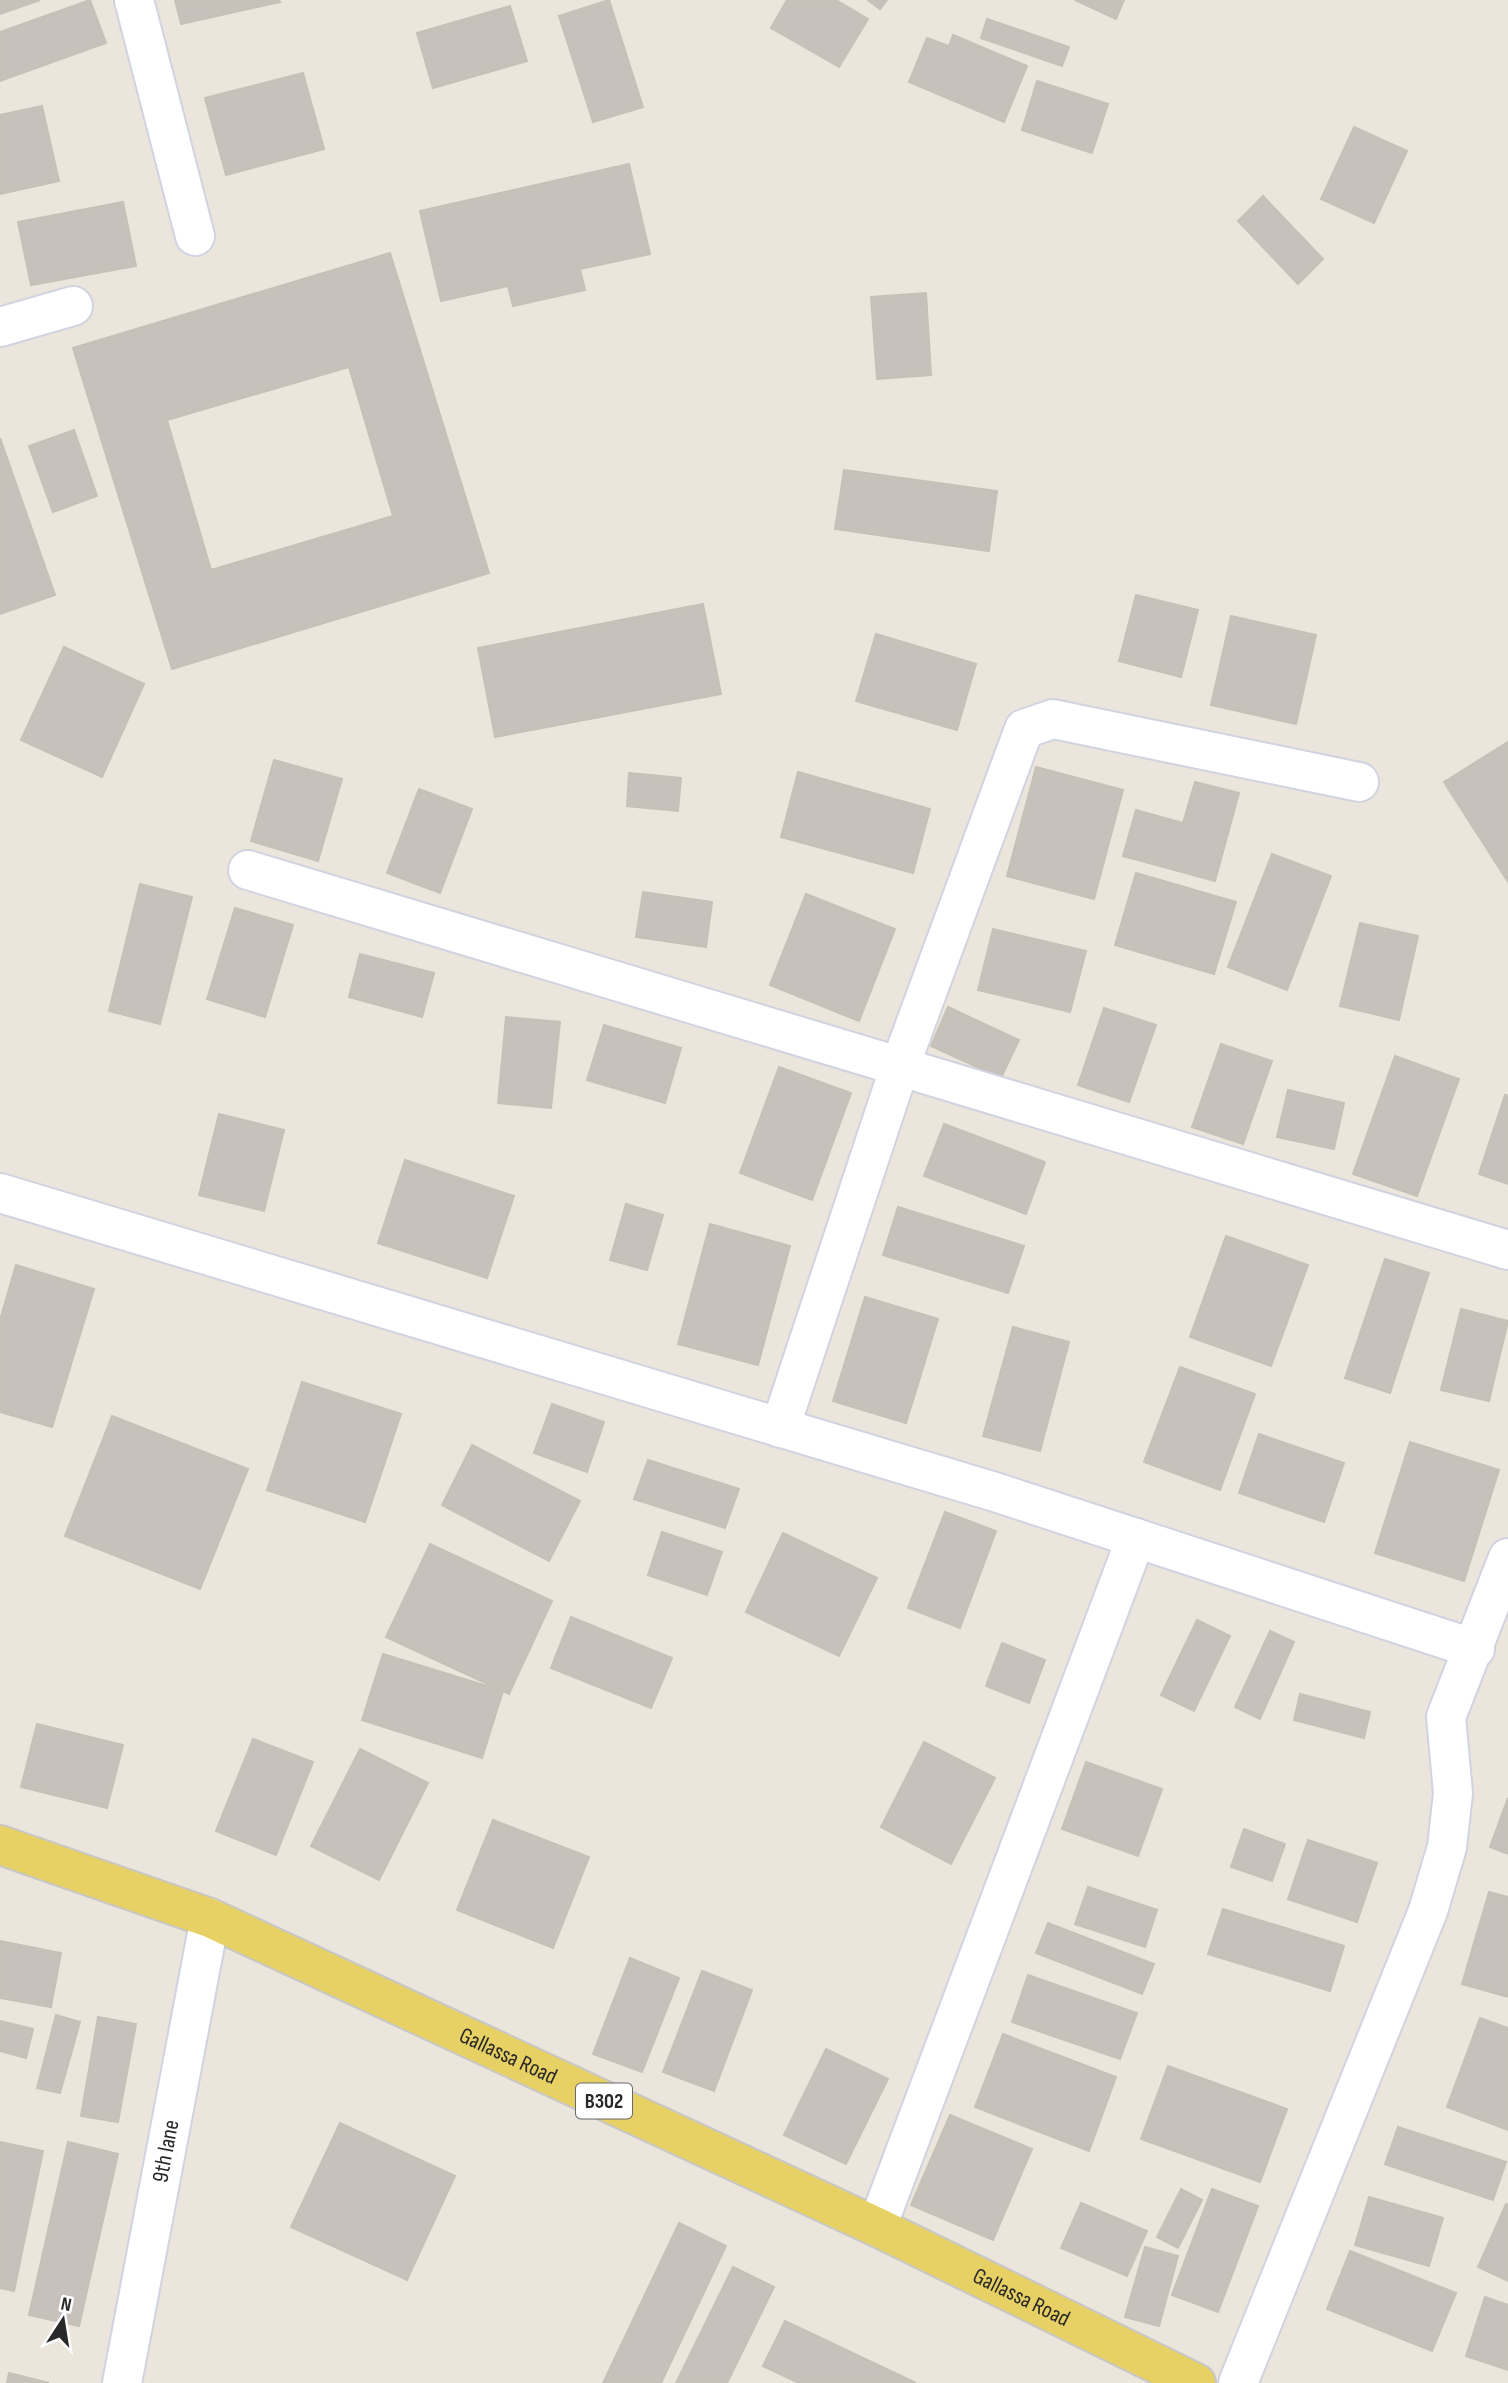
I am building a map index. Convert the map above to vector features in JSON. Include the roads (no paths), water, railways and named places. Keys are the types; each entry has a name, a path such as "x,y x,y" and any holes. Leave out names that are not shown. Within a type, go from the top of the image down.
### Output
{"main road":[{"name":"Gallassa Road","path":"0,1845 211,1918 877,2227 1196,2383"}],"street":[{"path":"134,0 195,236"},
{"path":"0,327 73,306"},
{"path":"780,1428 900,1066 1024,729 1053,719 1359,782"},
{"path":"248,870 1508,1250"},
{"path":"0,1193 1136,1538 1475,1649"},
{"path":"877,2227 1136,1538"},
{"path":"1238,2383 1428,1911 1447,1847 1453,1793 1446,1717 1475,1649 1508,1558"},
{"name":"9th lane","path":"122,2383 211,1918"}]}
